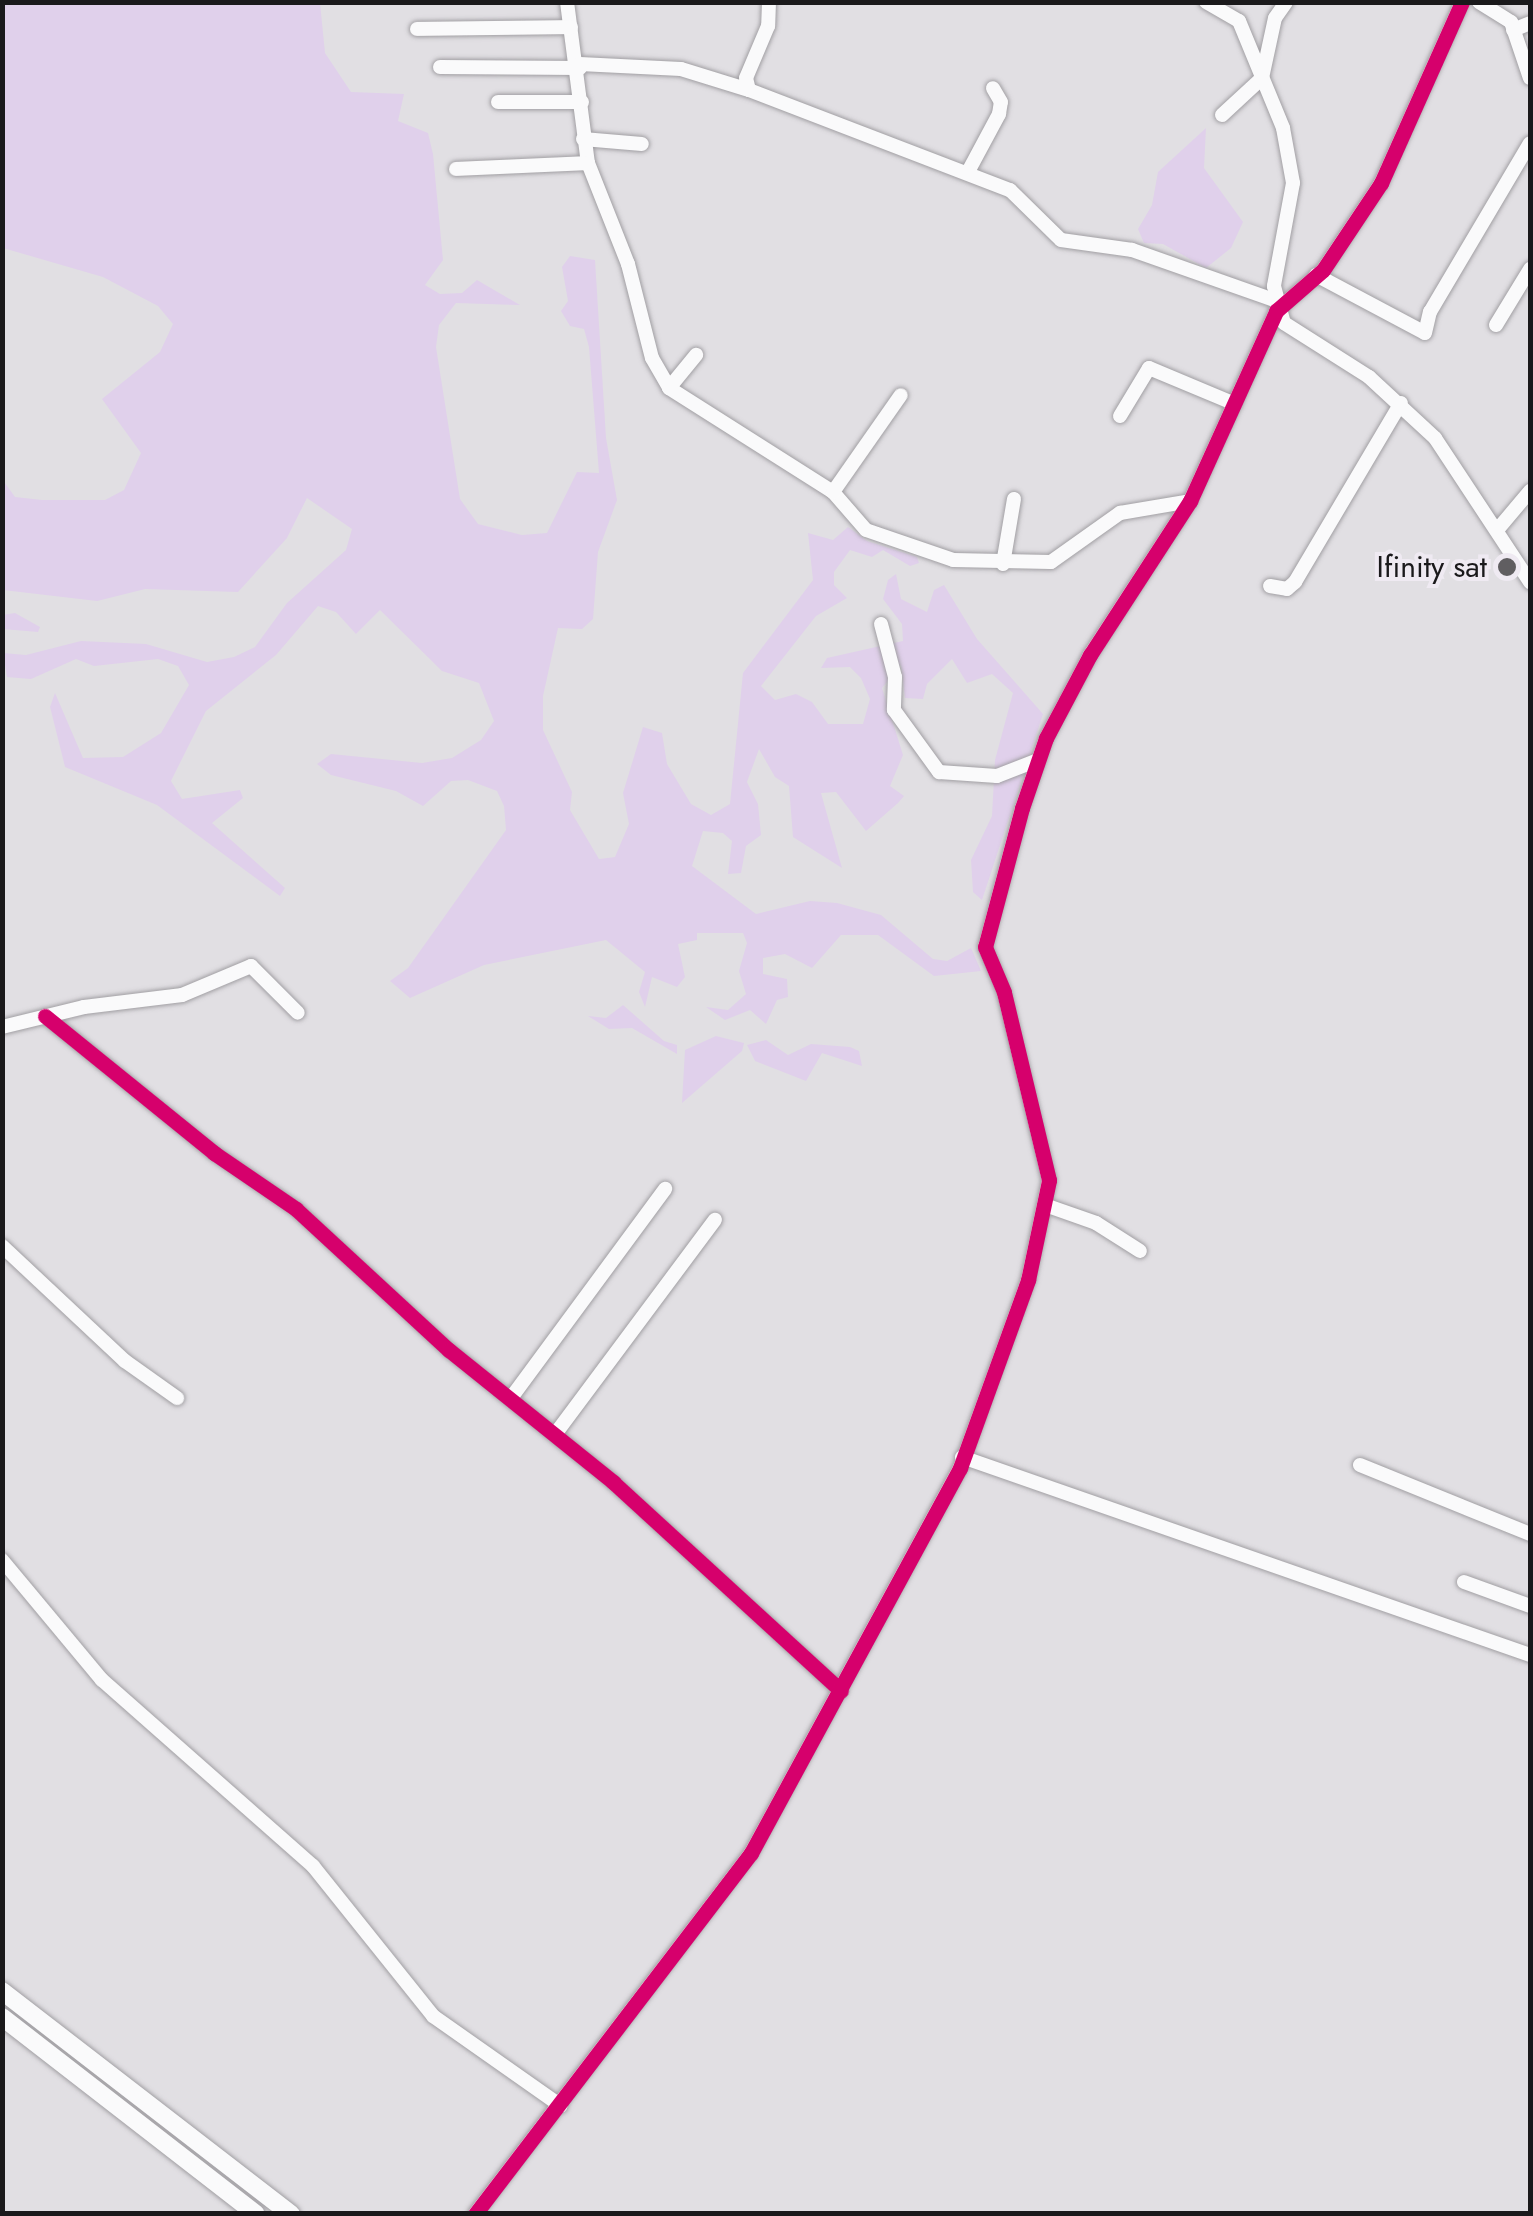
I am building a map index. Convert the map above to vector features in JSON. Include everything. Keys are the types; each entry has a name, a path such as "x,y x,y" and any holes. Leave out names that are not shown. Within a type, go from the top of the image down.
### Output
{"main road":[{"path":"2,1991 291,2214"},
{"path":"2,2016 256,2214"}],"street":[{"path":"567,2 580,66 583,139 588,163 628,264 652,358 669,388 833,492 866,530 953,560 1052,562 1120,513 1190,500"},
{"path":"749,90 746,78 768,26 769,2"},
{"path":"1206,2 1240,22 1283,128 1292,183 1276,266 1278,304 1284,323 1300,338 1400,403 1435,438 1530,582"},
{"path":"1222,115 1262,78 1275,18 1286,2"},
{"path":"475,2214 562,2106 750,1853 841,1691 962,1458 1012,1332 1045,1205 1044,1150 1004,992 986,947 1038,760 1090,655 1190,500 1278,304 1316,275 1381,182 1462,2"},
{"path":"1479,2 1513,30 1530,78"},
{"path":"1513,30 1530,23"},
{"path":"417,29 571,27"},
{"path":"440,68 681,69 969,170 1010,190 1061,240 1143,253 1278,304"},
{"path":"969,170 999,114 993,88"},
{"path":"498,102 582,102"},
{"path":"583,139 642,144"},
{"path":"1316,275 1425,332 1430,312 1530,143"},
{"path":"456,169 588,163"},
{"path":"1496,325 1530,269"},
{"path":"669,388 696,355"},
{"path":"1120,416 1149,368 1236,404"},
{"path":"833,492 902,394"},
{"path":"1270,586 1287,589 1295,582 1400,403"},
{"path":"1498,529 1530,490"},
{"path":"1003,564 1014,498"},
{"path":"881,624 895,678 894,710 939,772 997,776 1038,760"},
{"path":"2,1027 44,1016 182,995 251,966 298,1013"},
{"path":"44,1016 214,1153 296,1209 511,1398 556,1432 841,1691"},
{"path":"511,1398 664,1189"},
{"path":"1045,1205 1096,1223 1140,1252"},
{"path":"556,1432 715,1220"},
{"path":"2,1246 125,1361 177,1398"},
{"path":"962,1458 1530,1655"},
{"path":"1360,1465 1530,1534"},
{"path":"2,1560 102,1680 314,1866 432,2016 562,2106"},
{"path":"1464,1582 1530,1606"}],"shaded area":[{"path":"3,3 320,3 325,53 351,92 404,94 398,121 428,133 433,154 443,260 425,285 440,294 462,293 477,280 520,305 456,303 439,325 436,347 460,499 478,524 522,535 547,533 577,472 599,473 589,347 584,329 570,326 561,311 568,301 562,267 570,256 595,260 606,438 617,500 598,552 593,619 582,629 558,628 543,696 543,730 572,792 570,810 599,859 615,857 629,824 623,793 643,727 662,733 667,764 691,804 711,815 730,804 743,673 813,580 808,533 833,540 848,527 867,541 917,557 919,563 910,566 883,550 872,557 850,550 834,572 834,585 847,598 816,616 761,686 775,700 796,694 812,702 828,724 863,724 870,699 861,678 850,667 821,668 827,658 903,641 902,624 883,599 888,580 896,574 901,599 927,612 934,590 944,585 977,639 1043,714 982,900 973,892 971,860 992,816 995,760 1013,693 992,674 967,683 952,659 927,684 923,699 905,698 901,665 882,688 903,755 890,786 904,796 898,803 866,831 836,792 821,793 842,868 793,837 789,786 775,777 759,749 747,782 758,804 761,835 746,846 741,873 728,874 732,841 723,833 703,831 692,866 756,914 810,901 837,903 881,915 933,959 947,961 971,948 981,971 934,976 878,935 841,935 812,968 785,954 763,958 763,974 787,979 788,997 777,1000 766,1024 750,1010 725,1020 706,1007 728,1010 746,994 739,971 747,943 743,933 697,933 697,940 678,944 685,977 677,987 652,977 645,1007 639,992 645,972 606,940 484,965 410,998 390,981 408,968 506,830 504,806 497,791 468,780 451,781 423,806 396,791 331,775 317,764 331,754 422,763 452,758 481,740 494,721 479,683 442,671 380,610 356,634 336,612 318,606 276,655 206,711 171,781 182,799 240,790 243,798 212,823 285,888 280,896 157,805 65,767 50,707 55,693 83,758 123,757 161,733 189,685 178,666 158,659 94,666 76,659 31,679 7,677 3,653 26,655 81,641 146,644 207,662 234,657 255,647 287,603 346,550 352,529 307,498 287,538 238,592 145,589 97,601 3,590 2,479 15,497 42,500 105,500 124,490 141,453 102,399 160,352 173,324 158,306 103,277 3,248"},
{"path":"1206,128 1204,168 1243,222 1231,248 1206,268 1163,244 1144,243 1138,229 1152,205 1158,172"},
{"path":"15,613 40,627 38,632 3,629 3,615"},
{"path":"623,1005 664,1041 677,1045 677,1054 632,1028 609,1029 588,1016 606,1018"},
{"path":"716,1036 744,1043 742,1051 682,1103 685,1050"},
{"path":"766,1040 788,1055 811,1044 850,1047 859,1051 862,1066 822,1053 806,1081 755,1061 747,1045"}],"cycle path":[{"path":"475,2214 751,1853 960,1468 1028,1280 1049,1180 1004,992 985,947 1022,808 1046,738 1090,655 1190,501 1276,311 1323,270 1381,183 1462,2"},
{"path":"45,1016 214,1153 296,1209 449,1350 613,1482 841,1691"}],"place":[{"name":"Ifinity sat","path":"1507,567"}]}
